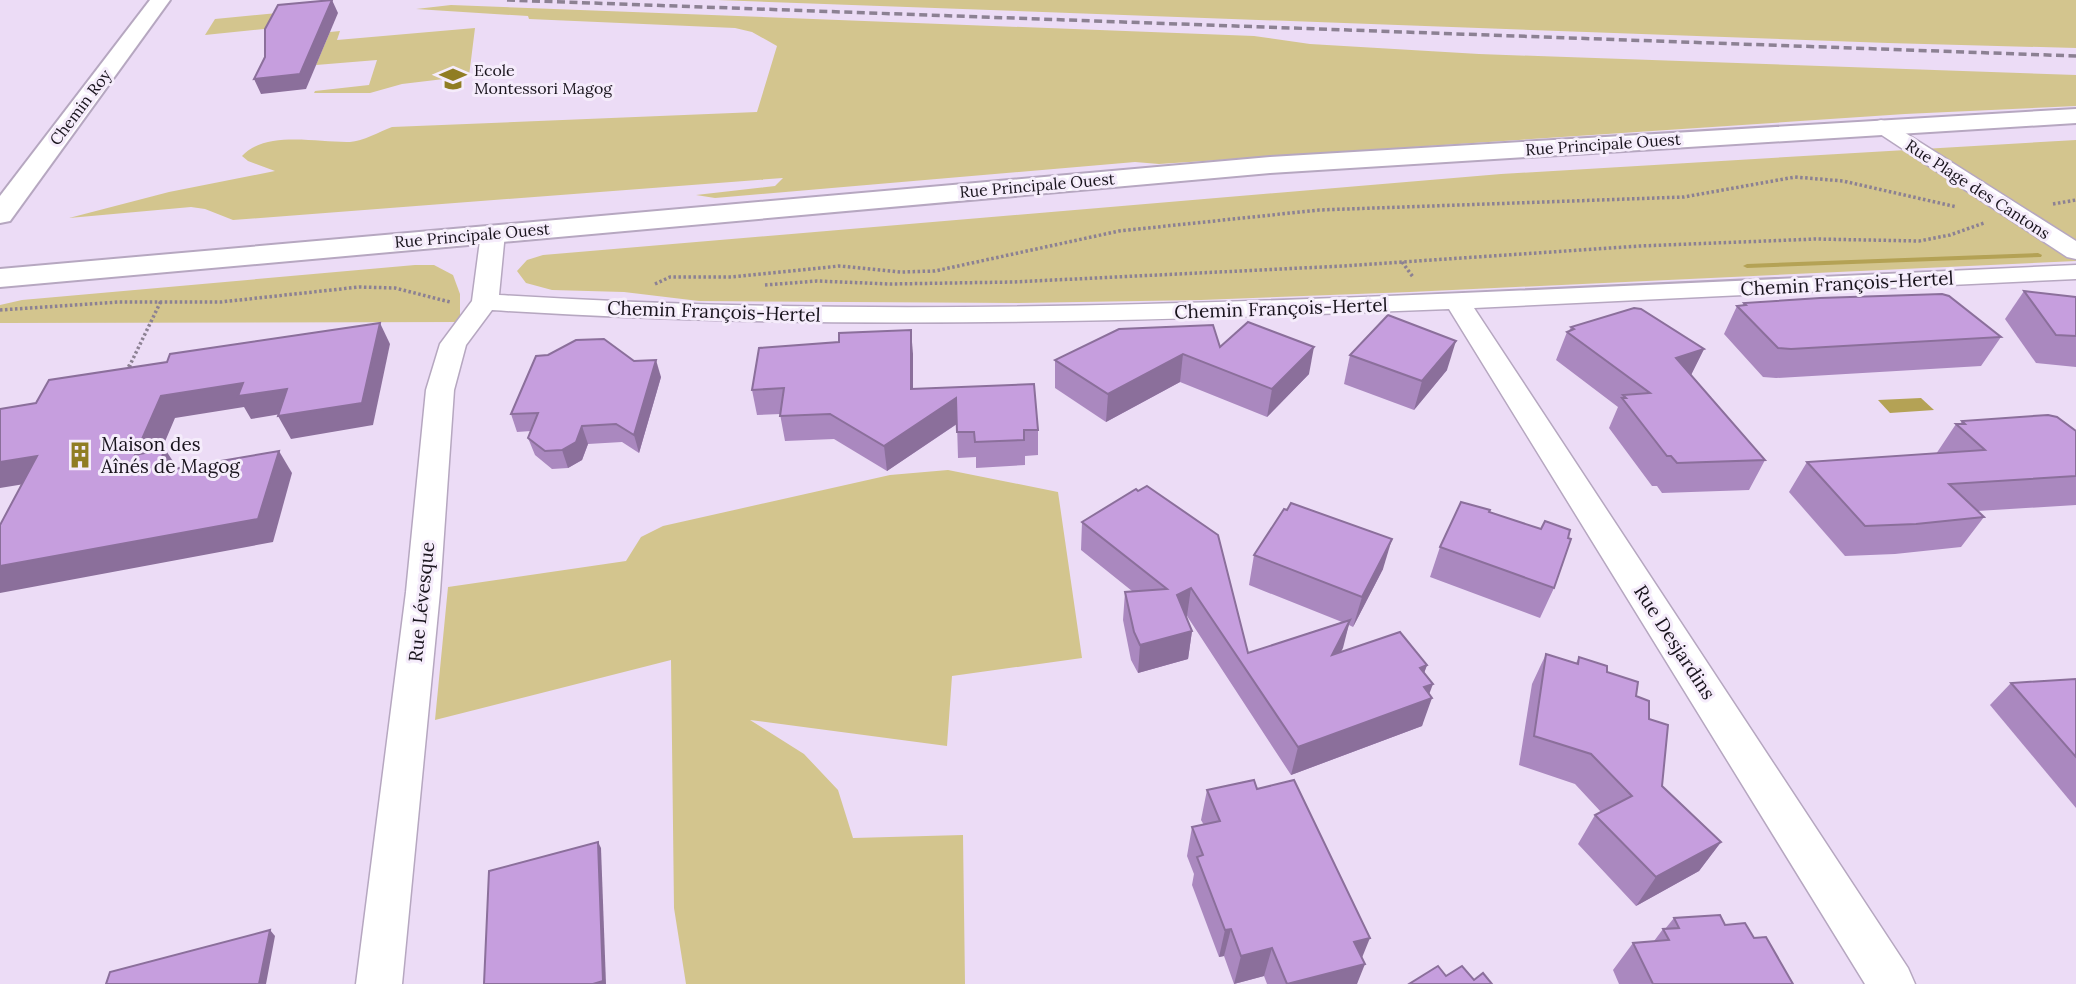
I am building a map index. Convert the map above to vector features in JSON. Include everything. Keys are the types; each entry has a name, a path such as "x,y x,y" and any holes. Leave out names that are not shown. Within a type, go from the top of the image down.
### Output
{"main road":[{"name":"Chemin Roy","path":"0,215 160,0"},
{"name":"Rue Principale Ouest","path":"0,294 491,242 1270,165 2076,116"},
{"name":"Rue Principale Ouest","path":"0,278 1905,142 2076,133"}],"street":[{"name":"Rue Plage des Cantons","path":"1881,126 2076,252"},
{"path":"485,302 491,242"},
{"name":"Chemin François-Hertel","path":"485,302 719,312 968,315 1227,311 2076,272"},
{"name":"Rue Desjardins","path":"1457,301 1892,984"},
{"name":"Rue Lévesque","path":"379,984 424,592 441,381 453,344 485,302"}],"path":[{"path":"645,288 670,277 732,277 839,266 901,272 935,271 966,267 1119,232 1318,210 1684,197 1795,177 1843,181 1956,207 2076,200"},
{"path":"757,286 817,281 890,284 1013,282 1331,267 1640,246 1816,239 1919,241 1985,223 2026,219"},
{"path":"655,284 698,284"},
{"path":"0,310 161,301 213,302 380,287 410,291 461,305 485,302"},
{"path":"122,382 161,301"}],"shaded area":[{"path":"717,0 2076,0 2076,48 1888,43"},
{"path":"451,5 1254,36 1310,44 1479,54 2076,75 2076,106 1905,114 1159,164 1135,162 715,198 696,195 775,186 783,178 233,220 205,209 191,207 69,218 169,192 275,171 242,156 252,148 279,140 350,142 392,127 757,112 777,46 752,32 735,28 529,19 528,16 416,9"},
{"path":"309,10 274,28 205,35 215,19"},
{"path":"475,28 469,76 402,84 370,93 314,93 369,85 377,60 316,65 330,32 340,31 337,40"},
{"path":"2076,140 2076,261 1410,292 1201,300 1018,303 699,301 624,292 552,290 526,283 517,271 527,260 543,255 1501,174"},
{"path":"434,265 453,275 460,294 460,322 0,323 0,305 22,300"},
{"path":"1921,398 1934,410 1890,413 1878,400"},
{"path":"948,470 1058,492 1082,658 952,676 947,746 750,720 804,754 838,790 853,838 963,835 965,984 686,984 674,908 671,660 435,720 448,587 626,561 641,537 663,526 890,475"}],"building":[{"path":"332,0 300,74 254,79 265,57 265,29 278,5"},
{"path":"2024,291 2076,297 2076,336 2056,335"},
{"path":"1942,294 1949,296 2001,337 1778,348 1737,306 1746,305 1744,303 1820,298"},
{"path":"1634,308 1641,309 1704,349 1676,358 1765,460 1677,463 1671,456 1667,456 1622,398 1626,398 1623,395 1650,393 1567,332 1574,329 1571,327"},
{"path":"1388,315 1456,341 1422,381 1350,355"},
{"path":"1248,322 1314,347 1272,389 1183,354 1108,394 1055,360 1119,329 1213,325 1220,347"},
{"name":"Maison des Aînés de Magog","path":"380,323 362,403 278,416 287,389 238,396 243,383 161,396 135,455 165,449 156,472 279,451 258,519 0,566 0,525 37,456 0,462 0,409 36,403 49,380 167,362 170,354"},
{"path":"911,330 911,389 1034,384 1038,430 1024,430 1024,440 975,442 974,432 957,432 956,398 884,446 830,414 780,416 784,388 752,390 759,348 839,342 839,333"},
{"path":"604,339 634,361 656,360 634,435 616,424 582,426 576,442 562,450 545,451 528,438 538,413 511,414 536,356 548,355 576,340"},
{"path":"2048,415 2057,417 2076,431 2076,476 1949,484 1984,517 1865,526 1807,462 1985,450 1956,424 1965,424 1962,421"},
{"path":"1147,486 1218,535 1248,653 1350,620 1332,655 1400,632 1427,665 1420,668 1433,684 1424,687 1432,698 1298,747 1191,588 1177,595 1192,631 1140,645 1134,632 1125,592 1167,589 1082,522 1136,489 1138,491"},
{"path":"1461,502 1541,529 1545,521 1570,530 1568,538 1571,539 1554,588 1440,547"},
{"path":"1291,503 1392,539 1362,597 1254,555 1284,509 1287,510"},
{"path":"1546,654 1578,664 1579,657 1607,666 1607,672 1638,682 1636,696 1649,701 1649,719 1668,725 1662,786 1721,842 1656,877 1595,815 1632,796 1591,754 1534,736"},
{"path":"2076,679 2076,757 2011,683"},
{"path":"1254,780 1257,789 1294,780 1370,938 1354,942 1365,964 1287,984 1272,948 1241,956 1231,929 1225,930 1197,857 1203,855 1192,827 1220,821 1207,790"},
{"path":"598,842 603,981 593,984 484,984 489,871"},
{"path":"1720,915 1725,925 1745,923 1754,938 1766,937 1793,984 1653,984 1633,943 1669,940 1663,929 1679,928 1674,918"},
{"path":"270,930 259,984 106,984 110,972"},
{"path":"1438,966 1446,976 1462,966 1474,980 1483,973 1492,984 1409,984"}],"waterway":[{"path":"1747,266 2038,255"}],"railway":[{"path":"507,0 2076,56"}],"place":[{"name":"Ecole Montessori Magog","path":"453,79"},
{"name":"Maison des Aînés de Magog","path":"80,455"}]}
